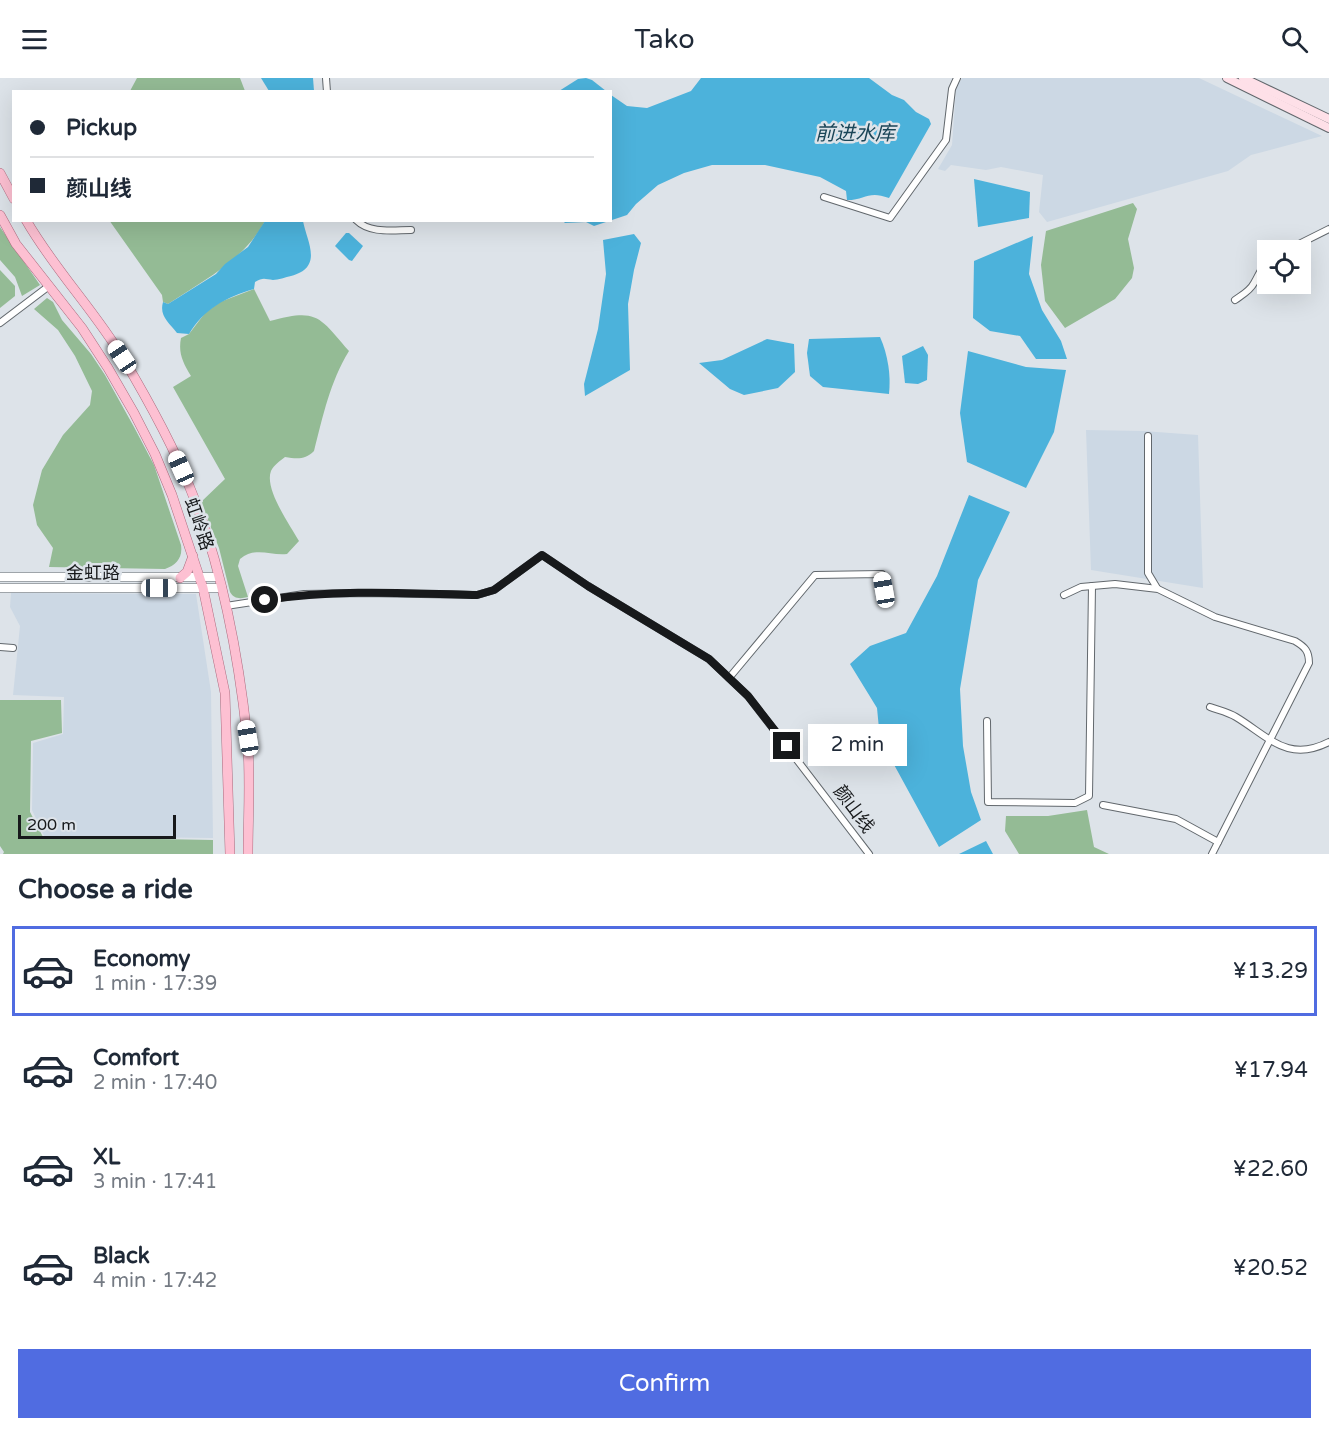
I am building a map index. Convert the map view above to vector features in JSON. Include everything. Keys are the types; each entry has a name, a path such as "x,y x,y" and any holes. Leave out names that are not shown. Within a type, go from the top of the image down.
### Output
{"main road":[{"path":"1227,78 1329,128"},
{"path":"1244,78 1329,119"},
{"path":"0,173 12,195"},
{"name":"虹岭路","path":"0,215 16,244 82,328 134,412 168,485 203,588 225,693 230,854"},
{"name":"虹岭路","path":"27,222 98,320 149,403 172,446 207,536 226,606 248,738 248,854"},
{"path":"180,578 187,572 193,556"}],"street":[{"path":"824,197 890,218 946,140 952,89 957,78"},
{"path":"358,222 379,231 411,230"},
{"path":"1307,240 1329,229"},
{"path":"1235,300 1249,290 1257,277"},
{"path":"0,323 49,286"},
{"path":"1148,436 1148,573 1158,589"},
{"name":"颜山线","path":"226,606 304,594 477,595 494,590 542,555 588,586 709,659 748,696 868,854"},
{"path":"729,678 815,574 882,574 884,590"},
{"name":"金虹路","path":"0,577 219,577"},
{"path":"1064,595 1069,591 1092,586 1115,584 1158,589 1215,617 1295,641 1305,647 1309,655 1309,663 1212,854"},
{"path":"987,721 988,802 1075,803 1089,796 1092,586"},
{"name":"金虹路","path":"0,588 222,588"},
{"path":"0,647 13,648"},
{"path":"1210,707 1234,716 1268,740 1283,746 1305,751 1329,742"},
{"path":"1103,805 1176,819 1218,842"}],"shaded area":[{"path":"962,78 1199,78 1322,136 1251,155 1228,171 1047,222 1039,212 1043,175 1001,167 986,170 951,165 945,171 938,169 952,145 956,89"},
{"path":"1086,430 1198,435 1203,588 1091,570"},
{"path":"11,593 196,594 211,692 213,838 44,836 32,810 33,743 63,734 64,697 13,695 20,626 10,607"}],"green space":[{"path":"137,78 240,78 245,90 131,90"},
{"path":"1133,203 1137,209 1128,239 1134,268 1132,278 1115,299 1065,328 1045,301 1041,265 1046,231"},
{"path":"110,222 264,222 246,247 209,278 168,304 163,302 162,295"},
{"path":"0,227 40,285 22,296 15,277 0,260"},
{"path":"0,270 15,286 15,296 0,308"},
{"path":"254,289 270,321 298,315 316,318 331,330 349,351 332,387 314,451 301,458 285,457 271,471 270,479 274,497 299,541 287,554 257,552 240,559 238,566 248,597 240,598 233,596 230,592 219,548 201,502 225,479 173,387 191,376 182,358 181,338 189,334 205,313 220,302"},
{"path":"47,298 53,302 62,320 91,354 105,375 154,465 181,545 180,557 165,569 49,567 53,548 37,525 33,505 42,470 63,435 90,405 92,391 75,356 58,330 34,309"},
{"path":"0,700 61,700 62,733 31,741 30,812 43,837 213,840 213,854 3,854 0,846"},
{"path":"1087,810 1094,847 1109,854 1019,854 1005,831 1006,816 1048,816"}],"water":[{"path":"261,78 313,78 314,90 268,90"},
{"name":"前进水库","path":"701,78 869,78 892,95 904,100 916,112 929,119 931,124 889,198 871,195 847,200 846,191 820,177 765,165 712,165 684,173 658,185 627,215 612,220 612,96 627,106 647,108 691,91"},
{"path":"578,79 592,80 605,90 561,90"},
{"path":"974,179 1030,192 1029,218 978,227"},
{"path":"264,222 303,222 310,245 310,260 307,267 291,276 275,280 258,280 255,282 254,289 225,300 209,311 189,334 177,333 162,311 163,302 168,304 216,274 225,264 248,247"},
{"name":"前进水库","path":"586,222 606,222 594,226"},
{"path":"346,233 349,233 363,246 352,261 335,246"},
{"path":"634,234 641,243 628,304 630,370 585,396 584,384 598,329 606,274 603,240"},
{"path":"1033,236 1029,274 1042,310 1061,341 1067,359 1036,359 1020,336 990,331 973,318 974,261"},
{"path":"880,337 888,365 889,394 823,387 810,376 807,353 809,339"},
{"path":"767,339 794,344 795,372 778,388 744,395 730,389 699,363 722,360"},
{"path":"923,346 928,355 927,380 918,384 905,383 902,356"},
{"path":"968,351 1026,367 1066,370 1054,432 1026,488 967,462 960,413"},
{"path":"969,495 1010,512 978,580 960,689 963,746 971,792 981,820 939,847 880,739 877,708 850,664 870,646 906,633 937,576"},
{"path":"986,841 993,854 959,854"}],"route":[{"path":"265,600 304,594 477,595 494,590 542,555 588,586 709,659 748,696 787,746"}]}
